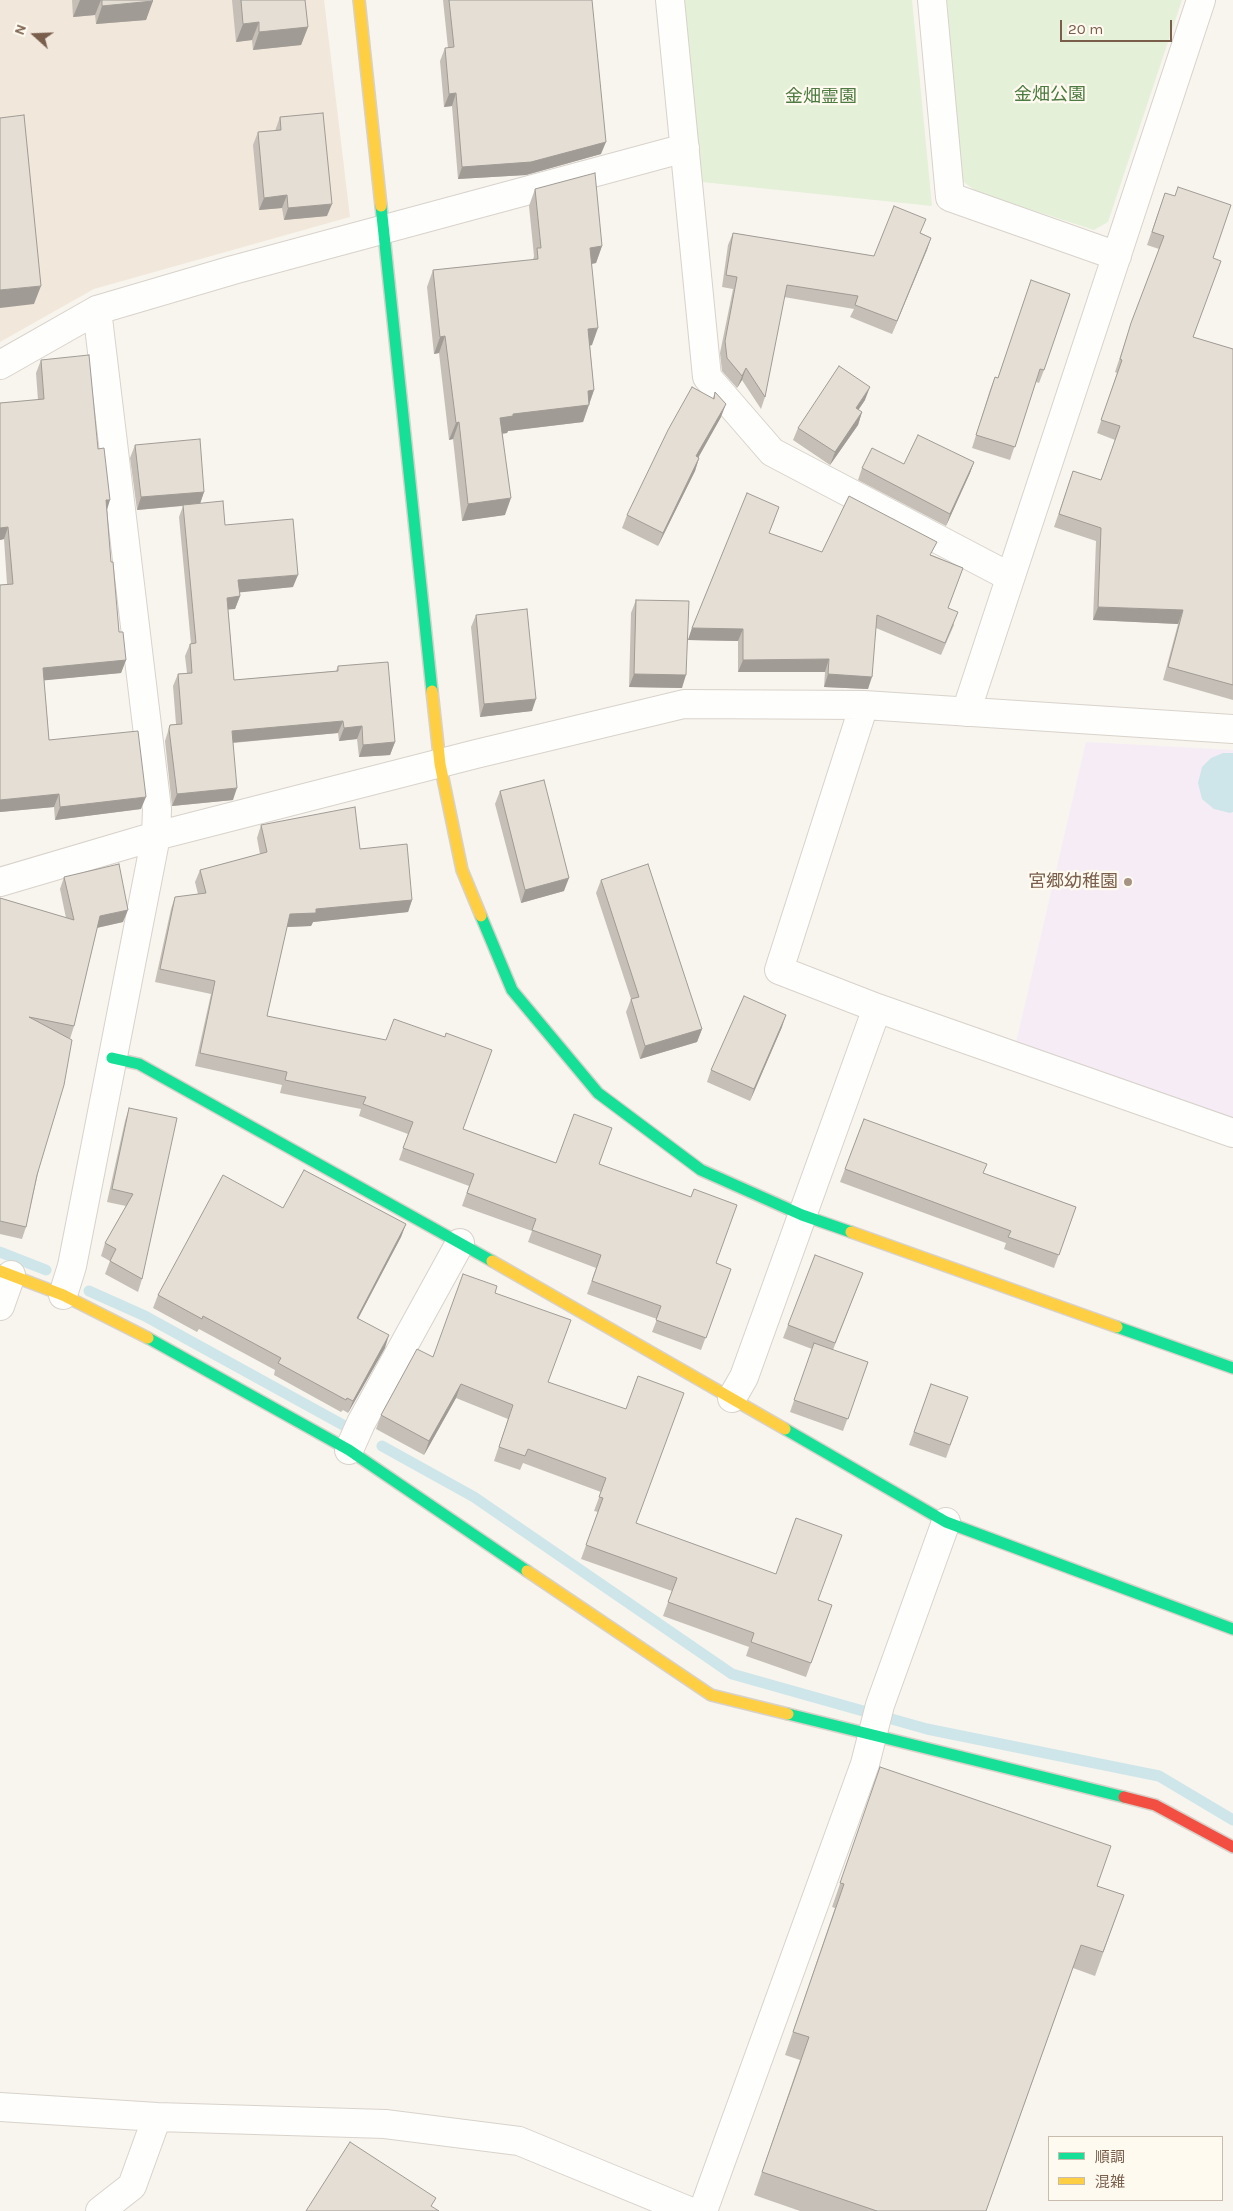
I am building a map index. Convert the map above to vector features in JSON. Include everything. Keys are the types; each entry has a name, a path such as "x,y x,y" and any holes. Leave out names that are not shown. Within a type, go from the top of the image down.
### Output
{"street":[{"path":"359,0 440,764 462,870 512,990 598,1093 702,1170 802,1215 1233,1368"},
{"path":"670,0 707,376 772,452 1010,577"},
{"path":"932,0 950,197 1117,256"},
{"path":"966,712 1201,0"},
{"path":"0,365 97,310 233,270 685,148"},
{"path":"63,1295 72,1266 156,836 157,809 97,310"},
{"path":"0,882 156,836 684,704 864,704 1233,729"},
{"path":"864,704 779,970 877,1008 1233,1133"},
{"path":"732,1398 744,1377 877,1008"},
{"path":"112,1058 139,1064 460,1243 946,1522 1233,1630"},
{"path":"350,1450 361,1423 460,1243"},
{"path":"0,1306 6,1273 63,1295 208,1370 350,1450 711,1695 1155,1805 1233,1847"},
{"path":"703,2211 865,1764 880,1705 946,1522"},
{"path":"0,2107 157,2117 385,2124 519,2141 689,2211"},
{"path":"100,2211 132,2186 157,2117"}],"shaded area":[{"path":"0,0 324,0 350,217 94,289 0,342"},
{"path":"1086,742 1233,750 1233,1120 1016,1043"}],"green space":[{"name":"金畑霊園","path":"683,0 912,0 932,206 702,182"},
{"name":"金畑公園","path":"947,0 1182,0 1108,222 1094,230 977,192 961,180"}],"water":[{"path":"1223,753 1233,753 1233,812 1230,813 1214,809 1202,799 1198,783 1202,767 1211,758"}],"building":[{"path":"102,0 152,0 153,1 102,6"},
{"path":"241,0 305,0 308,27 259,32 259,22 243,24"},
{"path":"449,0 592,0 606,142 531,162 462,167 456,93 449,94 445,48 454,47"},
{"path":"323,113 332,204 288,208 287,195 264,198 258,132 281,130 280,117"},
{"path":"24,115 41,286 0,290 0,118"},
{"path":"595,173 602,246 590,248 598,328 588,329 594,390 588,391 589,405 513,414 513,416 500,418 511,498 468,504 459,422 456,423 445,336 440,337 433,270 538,259 537,248 541,248 535,189"},
{"path":"1178,187 1231,205 1213,258 1221,261 1193,337 1233,349 1233,685 1168,667 1183,610 1098,607 1101,528 1059,514 1073,471 1101,480 1120,426 1101,420 1122,360 1120,359 1131,323 1164,236 1152,232 1165,193 1175,196"},
{"path":"894,206 926,219 920,233 931,238 897,321 855,305 858,296 787,285 765,397 746,368 742,376 727,358 725,341 737,277 726,275 733,233 874,256"},
{"path":"1031,280 1070,294 1044,370 1040,369 1015,447 976,435 995,377 998,378"},
{"path":"89,355 98,449 104,448 110,500 106,500 111,562 113,562 119,632 123,632 126,660 43,668 49,740 138,731 146,797 60,807 59,794 0,800 0,585 13,584 8,527 0,528 0,403 44,399 41,360"},
{"path":"839,366 870,387 856,408 862,412 835,452 798,428"},
{"path":"692,387 714,399 715,392 726,404 696,456 699,458 663,533 627,515 668,430"},
{"path":"918,435 974,462 950,514 862,468 872,448 904,464"},
{"path":"200,439 204,492 141,497 135,445"},
{"path":"747,493 779,507 769,533 822,552 849,496 937,542 930,555 963,568 948,608 958,612 945,643 877,615 872,677 828,674 829,659 743,660 743,629 692,628"},
{"path":"223,501 225,525 293,519 298,575 238,580 240,596 227,598 234,680 338,671 338,666 388,662 395,742 363,745 362,726 344,728 343,721 232,731 237,788 177,794 169,729 170,725 182,724 178,674 192,673 190,644 196,643 183,505"},
{"path":"636,600 689,601 686,675 634,674"},
{"path":"527,609 536,699 484,704 476,615"},
{"path":"544,780 569,878 525,890 500,791"},
{"path":"355,807 360,849 407,844 412,900 316,909 316,913 290,914 267,1016 386,1040 394,1019 445,1037 446,1033 492,1050 463,1129 556,1163 574,1114 612,1128 599,1164 691,1197 694,1189 737,1205 716,1263 731,1269 706,1338 656,1320 661,1306 592,1281 601,1255 532,1230 536,1219 467,1193 474,1174 403,1148 413,1122 363,1104 366,1097 285,1080 287,1072 200,1053 215,981 160,969 175,897 206,893 200,870 267,852 261,825"},
{"path":"119,864 128,910 100,916 74,1026 29,1017 72,1040 64,1085 37,1175 26,1227 0,1221 0,898 74,920 64,877"},
{"path":"648,864 702,1029 645,1046 631,999 639,997 601,880"},
{"path":"744,996 786,1015 754,1089 711,1070"},
{"path":"129,1108 177,1118 142,1279 110,1261 116,1249 105,1243 133,1194 112,1189"},
{"path":"864,1119 987,1164 983,1173 1076,1207 1059,1255 1008,1237 1011,1231 845,1169"},
{"path":"304,1170 406,1224 357,1318 389,1335 353,1401 347,1398 346,1400 278,1363 281,1358 203,1316 202,1319 158,1295 223,1175 283,1208"},
{"path":"815,1255 863,1273 835,1343 788,1325"},
{"path":"463,1274 497,1286 495,1293 571,1320 548,1382 626,1409 638,1376 684,1393 636,1523 776,1574 796,1518 842,1535 818,1600 832,1605 811,1663 751,1642 754,1633 668,1602 677,1578 586,1545 603,1498 599,1497 606,1478 528,1449 525,1456 499,1447 513,1405 461,1384 429,1441 381,1415 417,1349 433,1357"},
{"path":"814,1343 868,1362 848,1419 794,1400"},
{"path":"931,1384 968,1397 950,1445 914,1432"},
{"path":"880,1767 1111,1846 1097,1886 1124,1895 1103,1952 1081,1945 986,2211 877,2211 762,2172 809,2037 793,2032 844,1884 840,1883"},
{"path":"350,2142 436,2198 431,2206 439,2211 306,2211"}],"waterway":[{"path":"0,1252 46,1270"},
{"path":"89,1291 145,1316 343,1425"},
{"path":"382,1446 474,1497 732,1674 927,1729 1159,1776 1233,1820"}],"traffic: fast":[{"path":"381,206 432,691"},
{"path":"481,916 512,990 598,1093 701,1170 802,1215 851,1232"},
{"path":"112,1058 139,1064 492,1261"},
{"path":"1117,1327 1233,1368"},
{"path":"148,1338 349,1450 527,1571"},
{"path":"785,1429 946,1522 1233,1629"},
{"path":"788,1714 1124,1797"}],"traffic: slow":[{"path":"359,0 381,206"},
{"path":"432,691 440,764 462,870 481,916"},
{"path":"851,1232 1117,1327"},
{"path":"492,1261 785,1429"},
{"path":"0,1271 63,1295 148,1338"},
{"path":"527,1571 711,1695 788,1714"}],"traffic: jam":[{"path":"1124,1797 1155,1805 1233,1847"}],"place":[{"name":"宮郷幼稚園","path":"1128,882"}]}
